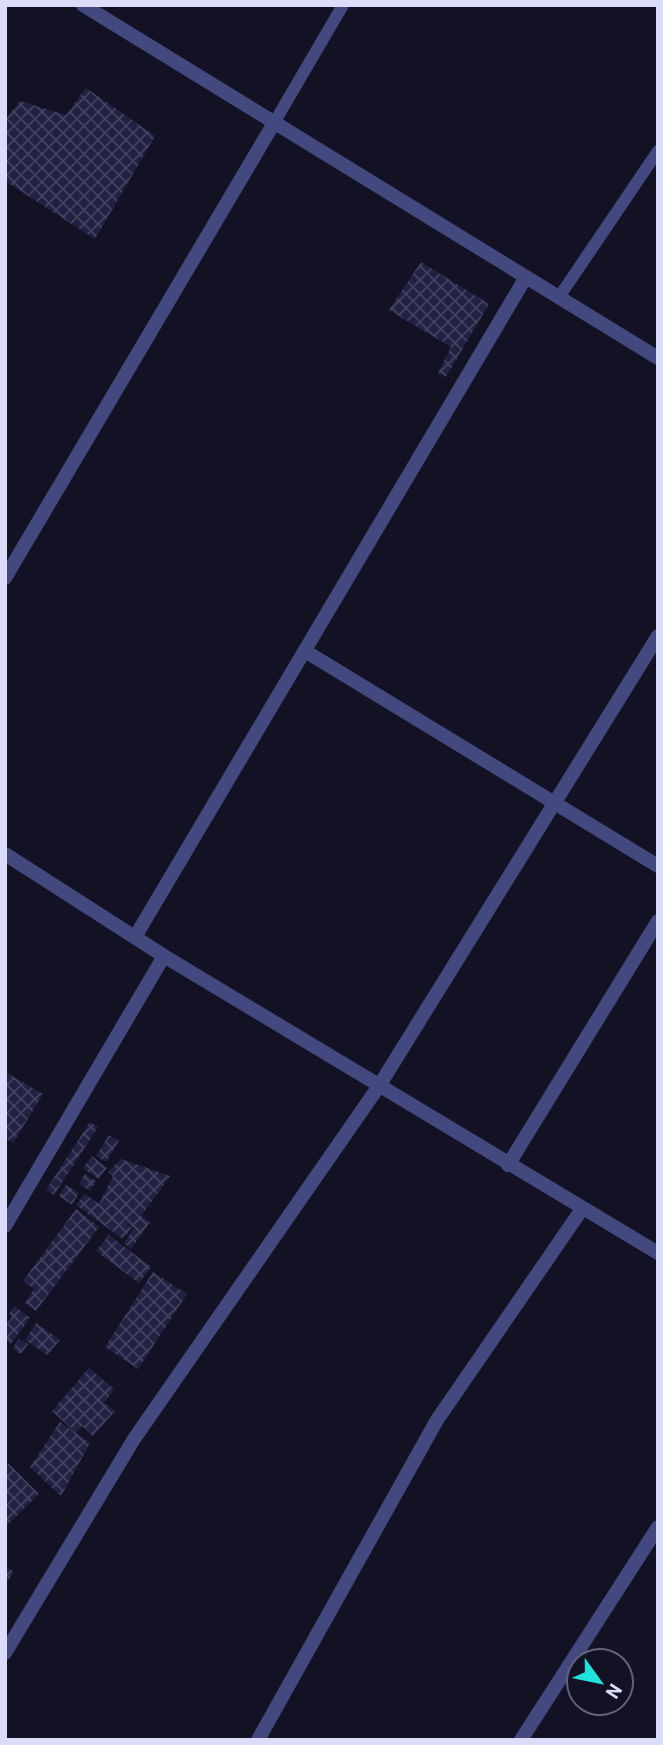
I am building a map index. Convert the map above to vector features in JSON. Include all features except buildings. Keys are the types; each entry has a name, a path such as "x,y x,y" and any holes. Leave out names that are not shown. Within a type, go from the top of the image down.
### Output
{"street":[{"path":"83,5 658,358"},
{"path":"5,578 274,123"},
{"path":"135,937 526,277"},
{"path":"5,1653 134,1439 379,1086 658,636"},
{"path":"304,651 658,866"},
{"path":"5,854 164,956 658,1253"},
{"path":"508,1165 658,921"},
{"path":"5,1226 164,956"},
{"path":"258,1740 438,1420 582,1209"},
{"path":"521,1740 658,1527"}],"lane":[{"path":"274,123 343,5"},
{"path":"559,297 658,150"}]}
